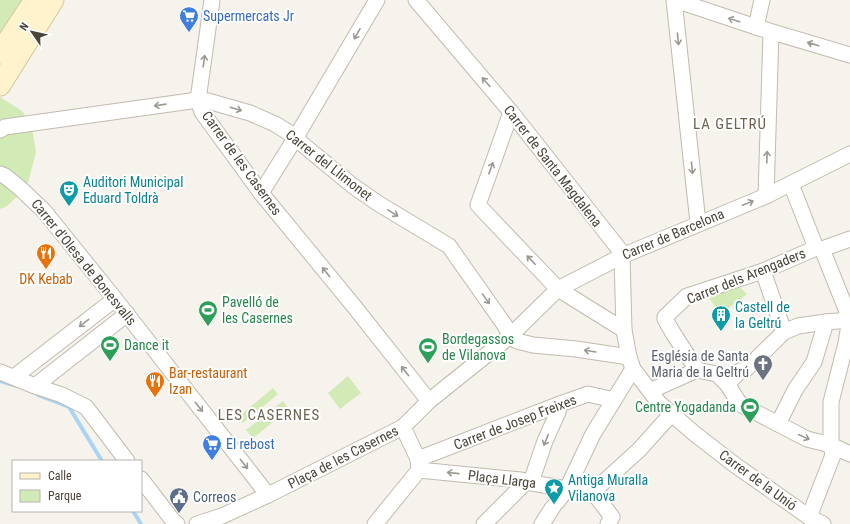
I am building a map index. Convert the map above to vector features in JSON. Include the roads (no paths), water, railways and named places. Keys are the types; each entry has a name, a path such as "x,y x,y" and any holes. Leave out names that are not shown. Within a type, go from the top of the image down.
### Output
{"street":[{"path":"0,53 35,0"},
{"path":"0,85 53,0"},
{"name":"Carrer de les Casernes","path":"212,0 198,100 202,112 261,193 351,302 429,401"},
{"path":"261,193 377,0"},
{"name":"Carrer de Santa Magdalena","path":"416,0 511,112 619,249 622,256"},
{"path":"698,223 675,0 771,32 850,55"},
{"path":"756,27 762,0"},
{"path":"766,196 771,32"},
{"name":"Carrer del Llimonet","path":"0,130 5,127 198,100 208,100 275,124 296,137 301,143 353,186 379,204 449,246 506,327 510,336"},
{"path":"511,112 478,205 558,289 624,330"},
{"name":"Carrer de Barcelona","path":"510,336 558,289 622,256 698,223 766,196 850,154"},
{"name":"Carrer d'Olesa de Bonesvalls","path":"0,174 5,176 21,189 44,210 268,495"},
{"path":"791,184 850,318 846,343 831,402 831,445 833,455 809,518"},
{"name":"Carrer dels Arengaders","path":"700,370 673,334 665,319 665,317 687,296 763,271 819,249 850,239"},
{"path":"542,524 567,489 593,434 614,400 631,363 624,330 622,256"},
{"path":"763,271 784,332"},
{"path":"14,377 115,299"},
{"path":"35,386 127,314"},
{"path":"726,384 740,372 745,370 784,332 798,326 850,320"},
{"path":"778,424 794,390 814,362 826,322"},
{"path":"510,336 517,341 533,345 576,349 631,363"},
{"name":"Plaça de les Casernes","path":"197,524 222,516 268,495 403,427 429,401 510,336"},
{"name":"Carrer de la Unió","path":"631,363 659,403 695,434 735,465 809,518 823,524"},
{"path":"650,391 700,370 717,374 740,404 807,439 831,445 850,454"},
{"path":"0,372 62,395 86,407 126,460"},
{"name":"Carrer de Josep Freixes","path":"419,464 560,404 588,394 614,400"},
{"path":"484,524 528,482 560,404"},
{"path":"608,524 612,517 596,496 597,488 639,450 666,420"},
{"path":"375,524 419,464 403,427"},
{"path":"831,445 850,443"},
{"name":"Plaça Llarga","path":"419,464 521,480 596,496"},
{"path":"142,480 177,524"}],"waterway":[{"path":"0,381 17,386"},
{"path":"38,395 69,407 101,460"},
{"path":"134,512 141,524"}],"place":[{"name":"Supermercats Jr","path":"189,33"},
{"name":"Auditori Municipal Eduard Toldrà","path":"69,207"},
{"name":"DK Kebab","path":"46,270"},
{"name":"Pavelló de les Casernes","path":"208,327"},
{"name":"Castell de la Geltrú","path":"721,332"},
{"name":"Dance it","path":"110,362"},
{"name":"Bordegassos de Vilanova","path":"428,364"},
{"name":"Església de Santa Maria de la Geltrú","path":"763,381"},
{"name":"Bar-restaurant Izan","path":"155,398"},
{"name":"Centre Yogadanda","path":"750,424"},
{"name":"El rebost","path":"212,461"},
{"name":"Antiga Muralla Vilanova","path":"554,505"},
{"name":"Correos","path":"179,514"}],"district":[{"name":"LA GELTRÚ","path":"730,124"},
{"name":"LES CASERNES","path":"269,415"}]}
